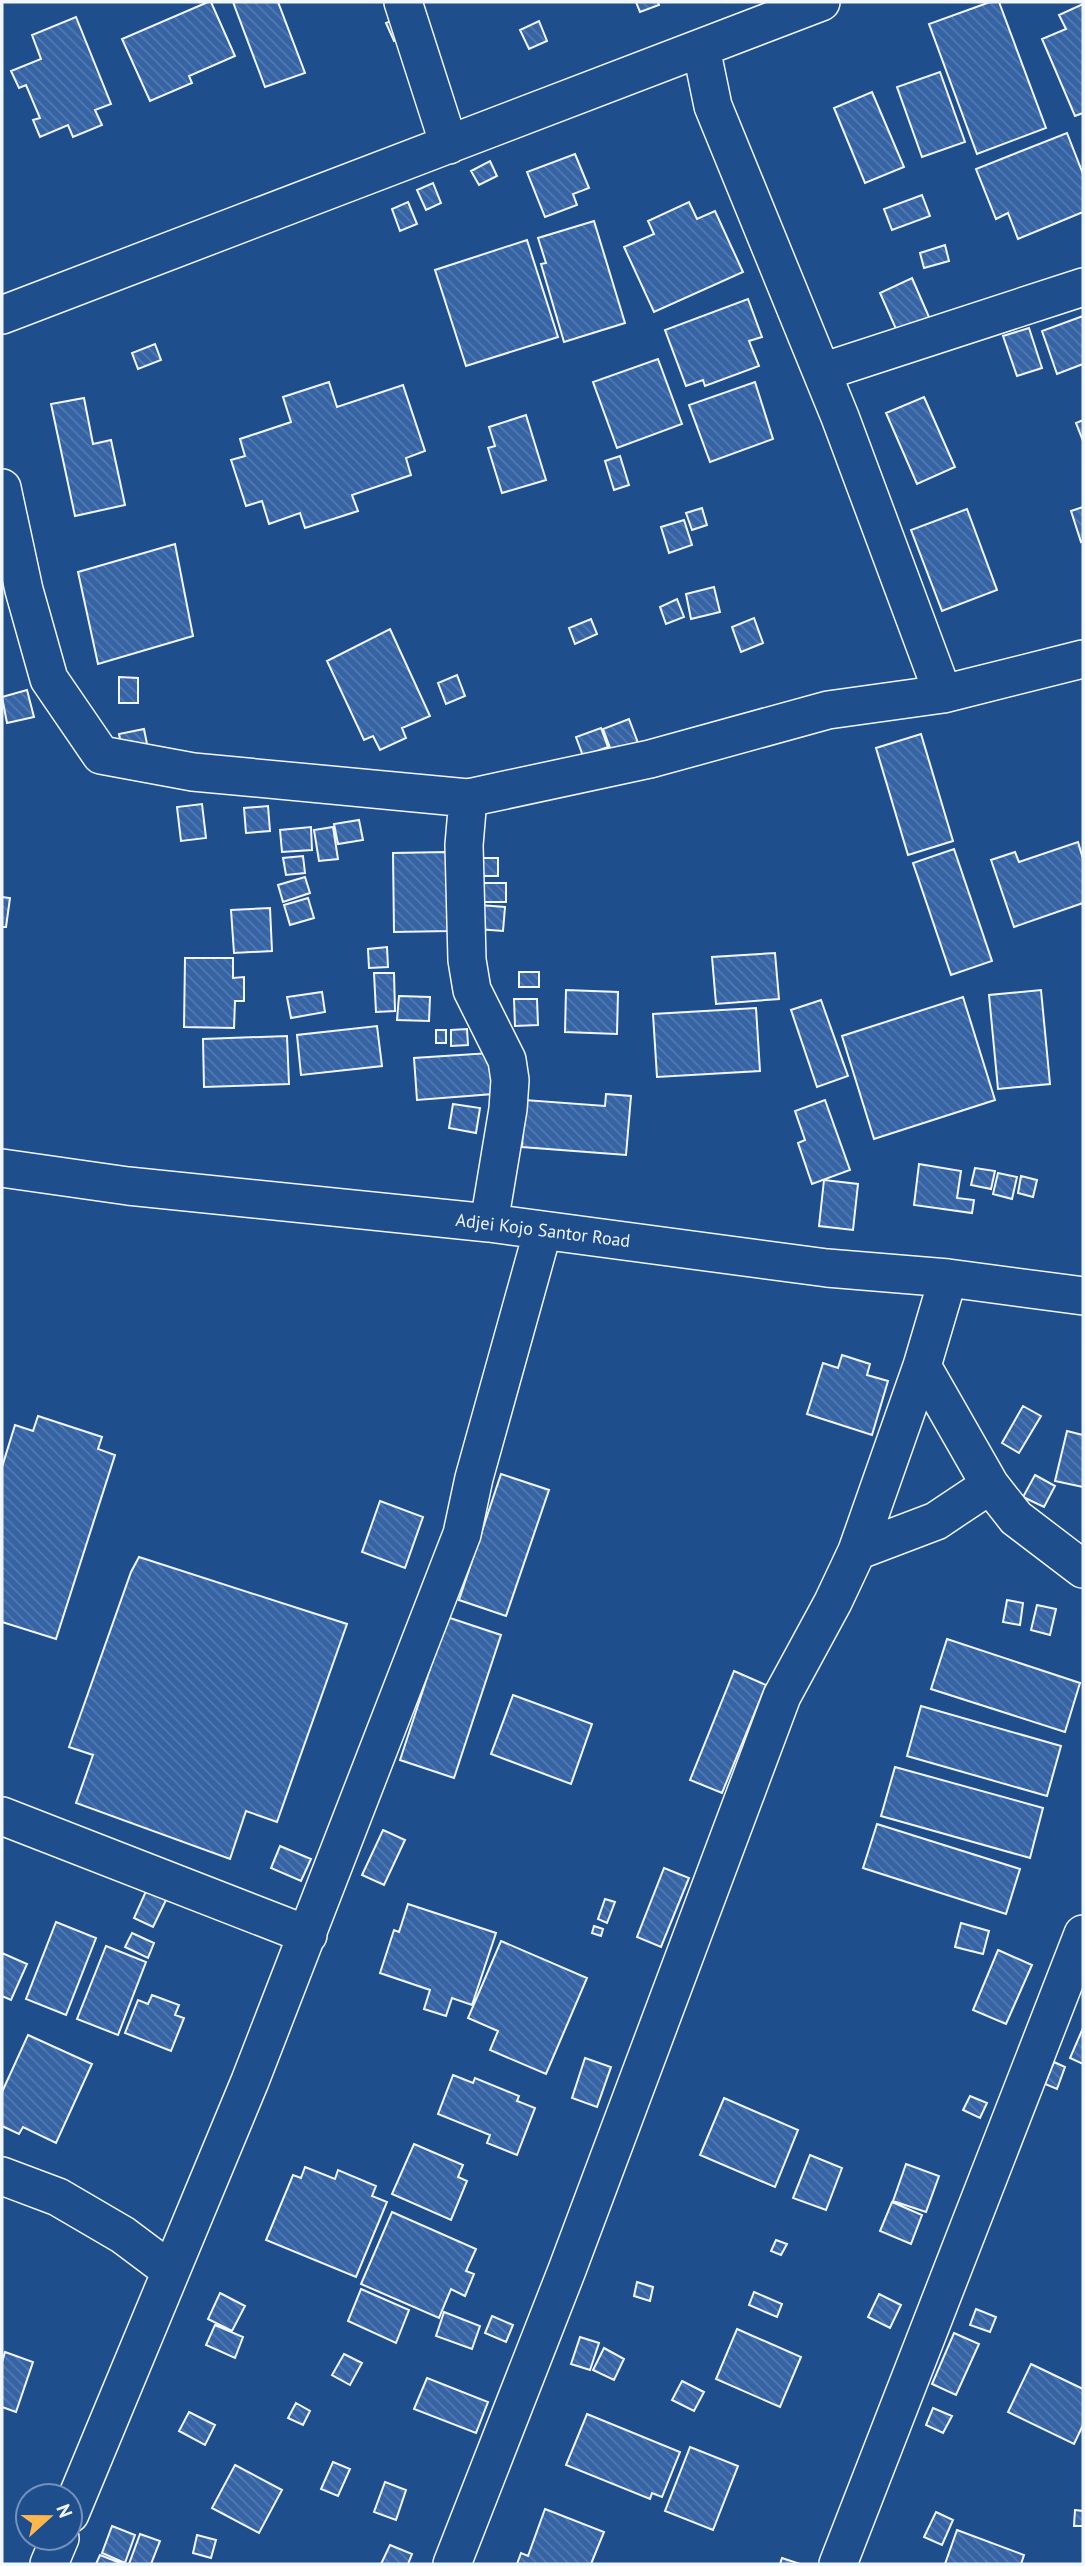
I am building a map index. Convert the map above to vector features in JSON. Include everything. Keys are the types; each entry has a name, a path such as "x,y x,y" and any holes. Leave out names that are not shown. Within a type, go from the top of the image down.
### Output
{"street":[{"path":"402,2 449,145"},
{"path":"2,315 821,2"},
{"path":"701,48 713,106 822,372 943,694"},
{"path":"822,372 1083,287"},
{"path":"2,488 24,590 48,679 101,755 193,772 468,798 650,759 828,710 943,694 1083,659"},
{"path":"468,798 464,845 467,960 472,990 507,1060 510,1080 508,1109 489,1223"},
{"name":"Adjei Kojo Santor Road","path":"2,1168 128,1186 489,1223 827,1268 948,1278 1083,1296"},
{"path":"83,2482 308,1935 462,1534 474,1478 542,1230"},
{"path":"452,2564 587,2218 782,1696 833,1602 857,1551 922,1366 948,1278"},
{"path":"922,1366 990,1485 1016,1518 1083,1569"},
{"path":"857,1551 936,1521 990,1485"},
{"path":"2,1815 308,1935"},
{"path":"838,2564 1083,1934"},
{"path":"2,2176 58,2197 123,2235 171,2271"}],"building":[{"path":"211,2 235,56 189,76 192,83 150,101 122,39"},
{"path":"233,2 278,2 305,73 265,87"},
{"path":"636,2 658,2 659,5 640,12"},
{"path":"990,2 999,2 1046,128 977,154 929,24"},
{"path":"1083,4 1083,113 1075,116 1042,39 1066,29 1059,15"},
{"path":"76,17 111,104 95,110 102,125 73,137 68,125 40,137 33,120 40,118 26,85 19,88 11,71 41,59 32,35"},
{"path":"398,18 406,35 394,41 386,23"},
{"path":"539,21 547,41 529,49 520,30"},
{"path":"940,72 965,142 922,157 897,87"},
{"path":"872,92 904,167 865,183 834,108"},
{"path":"1067,133 1083,174 1083,212 1018,239 1008,213 996,219 976,169"},
{"path":"575,154 589,188 573,194 577,205 545,217 527,172"},
{"path":"490,161 497,176 479,185 471,171"},
{"path":"433,183 441,203 426,210 417,190"},
{"path":"922,195 930,216 892,230 884,209"},
{"path":"408,202 417,224 400,231 392,209"},
{"path":"689,202 697,219 715,211 743,272 654,312 624,247 654,234 648,221"},
{"path":"594,221 625,323 564,342 541,264 546,263 538,238"},
{"path":"527,240 558,337 466,366 435,270"},
{"path":"945,245 949,261 924,268 920,253"},
{"path":"912,278 932,324 900,338 880,293"},
{"path":"748,299 762,337 749,341 759,366 705,386 703,380 686,386 665,330"},
{"path":"1083,316 1083,364 1057,374 1042,331"},
{"path":"1029,328 1042,368 1017,376 1003,336"},
{"path":"155,344 161,360 138,369 132,353"},
{"path":"658,359 682,424 617,448 593,382"},
{"path":"329,382 337,407 403,385 425,451 406,458 411,475 352,495 358,511 305,528 300,513 269,524 262,501 246,506 231,460 245,456 240,439 291,422 283,397"},
{"path":"755,382 773,439 710,462 689,405"},
{"path":"924,397 955,467 917,484 886,413"},
{"path":"84,398 93,444 111,440 125,505 75,516 51,404"},
{"path":"526,415 546,480 502,493 488,448 495,446 489,427"},
{"path":"1083,420 1083,441 1076,423"},
{"path":"620,456 629,485 614,490 605,461"},
{"path":"1083,507 1083,541 1081,542 1071,511"},
{"path":"702,508 707,525 692,530 686,513"},
{"path":"967,509 997,590 942,611 911,530"},
{"path":"684,520 692,545 669,553 661,527"},
{"path":"175,544 193,636 98,664 78,572"},
{"path":"714,587 720,612 691,619 686,594"},
{"path":"677,599 684,617 666,624 660,607"},
{"path":"754,618 763,643 741,652 732,627"},
{"path":"591,619 597,634 575,644 569,628"},
{"path":"390,629 430,716 402,728 406,738 380,750 373,736 364,740 327,661"},
{"path":"457,675 465,696 446,704 438,683"},
{"path":"119,677 138,678 138,703 119,703"},
{"path":"27,690 34,717 7,723 2,697"},
{"path":"629,719 638,743 612,753 603,729"},
{"path":"601,728 608,747 583,756 576,737"},
{"path":"144,729 148,749 123,754 119,734"},
{"path":"921,734 953,841 908,855 876,748"},
{"path":"202,804 206,838 181,841 177,807"},
{"path":"268,806 270,831 246,833 244,808"},
{"path":"359,820 363,840 338,844 334,824"},
{"path":"311,827 312,850 282,852 280,830"},
{"path":"333,827 338,859 319,861 314,830"},
{"path":"1078,842 1083,859 1083,903 1014,927 991,860 1015,852 1019,862"},
{"path":"954,849 992,961 951,975 913,863"},
{"path":"447,852 449,931 394,932 393,853"},
{"path":"303,856 305,873 286,875 283,858"},
{"path":"477,858 498,858 498,876 477,876"},
{"path":"305,877 310,893 283,902 278,885"},
{"path":"481,883 506,883 506,902 481,902"},
{"path":"2,897 10,898 6,927 2,927"},
{"path":"308,898 314,918 290,925 284,905"},
{"path":"479,905 505,907 503,931 477,929"},
{"path":"270,908 272,951 234,953 231,910"},
{"path":"387,947 388,967 369,968 368,949"},
{"path":"775,953 779,999 716,1004 712,957"},
{"path":"185,958 233,958 233,978 244,977 244,1001 235,1001 234,1028 184,1027"},
{"path":"519,972 539,972 539,987 519,987"},
{"path":"374,973 394,973 395,1011 376,1012"},
{"path":"566,990 618,992 617,1034 565,1032"},
{"path":"1041,990 1050,1084 998,1089 989,995"},
{"path":"322,992 325,1012 291,1018 287,997"},
{"path":"399,996 430,997 429,1021 397,1020"},
{"path":"963,997 995,1100 874,1139 842,1036"},
{"path":"514,999 537,999 538,1025 515,1026"},
{"path":"821,1000 848,1076 817,1087 791,1010"},
{"path":"756,1008 760,1071 657,1077 653,1014"},
{"path":"377,1026 382,1066 301,1075 297,1035"},
{"path":"467,1029 468,1045 451,1046 451,1030"},
{"path":"436,1030 446,1030 446,1043 436,1043"},
{"path":"287,1036 289,1084 204,1087 203,1039"},
{"path":"490,1053 493,1094 417,1100 414,1058"},
{"path":"606,1094 631,1096 626,1155 522,1147 525,1100 605,1106"},
{"path":"825,1100 850,1170 812,1184 798,1143 805,1140 795,1111"},
{"path":"453,1104 480,1108 476,1133 449,1128"},
{"path":"919,1164 961,1171 957,1198 974,1200 972,1213 914,1205"},
{"path":"975,1168 995,1171 991,1189 971,1185"},
{"path":"998,1173 1017,1177 1012,1199 993,1194"},
{"path":"1021,1176 1037,1180 1033,1197 1018,1193"},
{"path":"824,1180 858,1184 853,1230 819,1226"},
{"path":"842,1355 870,1364 867,1375 888,1381 872,1435 807,1414 823,1363 838,1368"},
{"path":"1023,1406 1041,1416 1019,1453 1002,1443"},
{"path":"38,1416 102,1437 98,1449 115,1455 56,1639 2,1622 2,1467 15,1425 33,1431"},
{"path":"1067,1431 1083,1435 1083,1487 1055,1481"},
{"path":"501,1474 549,1490 506,1616 459,1600"},
{"path":"1035,1475 1055,1486 1044,1507 1023,1497"},
{"path":"380,1501 423,1517 405,1568 362,1552"},
{"path":"139,1557 347,1624 277,1822 246,1811 230,1859 76,1803 93,1755 69,1747 131,1572"},
{"path":"1007,1600 1023,1603 1020,1625 1003,1622"},
{"path":"1037,1605 1056,1609 1050,1635 1031,1630"},
{"path":"447,1617 501,1635 454,1778 400,1760"},
{"path":"947,1639 1080,1683 1065,1732 931,1689"},
{"path":"734,1671 766,1685 722,1793 690,1780"},
{"path":"513,1695 592,1724 571,1784 491,1754"},
{"path":"921,1706 1061,1746 1047,1796 907,1756"},
{"path":"895,1767 1043,1808 1030,1858 881,1816"},
{"path":"877,1824 1020,1869 1006,1914 863,1868"},
{"path":"383,1830 405,1840 384,1885 362,1875"},
{"path":"280,1846 311,1859 301,1881 271,1868"},
{"path":"664,1868 689,1878 661,1947 637,1937"},
{"path":"147,1889 167,1898 153,1927 134,1918"},
{"path":"605,1899 615,1902 607,1923 598,1919"},
{"path":"408,1904 496,1933 472,2005 452,1998 446,2016 424,2009 430,1990 380,1973 394,1930 399,1932"},
{"path":"56,1922 96,1938 66,2015 26,1999"},
{"path":"961,1923 989,1931 983,1954 955,1947"},
{"path":"594,1926 603,1929 601,1936 592,1933"},
{"path":"132,1933 154,1943 148,1958 125,1947"},
{"path":"501,1941 587,1978 546,2074 490,2050 498,2031 468,2018"},
{"path":"106,1946 146,1962 118,2035 77,2019"},
{"path":"998,1950 1032,1965 1006,2024 973,2010"},
{"path":"2,1953 27,1964 11,2000 2,1996"},
{"path":"152,1995 179,2005 175,2015 184,2018 171,2051 125,2033 138,2000 148,2004"},
{"path":"1083,2028 1083,2064 1070,2058"},
{"path":"28,2035 92,2064 56,2143 23,2127 19,2134 2,2126 2,2092"},
{"path":"585,2058 611,2067 597,2107 572,2098"},
{"path":"1054,2062 1065,2067 1057,2089 1045,2084"},
{"path":"453,2075 473,2083 475,2078 519,2096 517,2101 535,2108 517,2155 487,2143 490,2135 438,2114"},
{"path":"970,2096 987,2103 980,2118 963,2110"},
{"path":"724,2098 798,2130 775,2187 700,2155"},
{"path":"414,2144 463,2165 458,2177 467,2181 451,2220 392,2194"},
{"path":"810,2155 842,2168 826,2210 793,2198"},
{"path":"906,2164 939,2176 926,2212 893,2201"},
{"path":"305,2167 335,2179 338,2170 376,2186 372,2196 387,2202 356,2277 266,2240 293,2175 301,2178"},
{"path":"892,2202 922,2215 911,2244 880,2231"},
{"path":"392,2212 476,2249 466,2271 474,2274 465,2296 451,2289 439,2318 361,2284"},
{"path":"776,2240 787,2244 781,2255 771,2251"},
{"path":"637,2282 653,2287 650,2301 634,2296"},
{"path":"361,2289 409,2310 396,2343 348,2321"},
{"path":"754,2292 782,2304 777,2317 749,2305"},
{"path":"220,2293 245,2306 232,2331 208,2319"},
{"path":"879,2294 901,2305 890,2328 868,2317"},
{"path":"976,2309 996,2317 990,2332 970,2325"},
{"path":"444,2312 480,2326 472,2349 436,2336"},
{"path":"492,2316 513,2325 506,2342 485,2333"},
{"path":"215,2325 243,2337 235,2358 206,2345"},
{"path":"737,2329 801,2357 780,2407 716,2379"},
{"path":"954,2333 979,2344 956,2395 932,2384"},
{"path":"580,2337 599,2343 590,2370 571,2364"},
{"path":"604,2348 624,2359 614,2380 593,2370"},
{"path":"5,2352 33,2362 16,2412 2,2407 2,2362"},
{"path":"344,2354 362,2363 350,2385 332,2375"},
{"path":"1031,2364 1083,2389 1083,2425 1074,2444 1008,2412"},
{"path":"427,2378 488,2402 476,2433 414,2409"},
{"path":"682,2381 704,2392 694,2411 672,2400"},
{"path":"296,2403 310,2411 303,2425 288,2418"},
{"path":"933,2408 952,2416 943,2433 926,2425"},
{"path":"189,2412 215,2425 205,2445 179,2431"},
{"path":"587,2414 680,2452 662,2497 652,2493 650,2499 566,2465"},
{"path":"690,2447 738,2466 713,2530 665,2511"},
{"path":"333,2462 350,2469 338,2496 321,2489"},
{"path":"235,2465 282,2490 259,2533 212,2508"},
{"path":"385,2482 406,2490 396,2520 374,2512"},
{"path":"545,2509 604,2532 591,2564 517,2564 521,2553 528,2556"},
{"path":"1075,2510 1083,2511 1083,2526 1074,2526"},
{"path":"936,2512 953,2520 942,2545 924,2537"},
{"path":"112,2526 135,2535 125,2563 102,2553"},
{"path":"957,2530 1024,2555 1021,2564 945,2564"},
{"path":"140,2534 160,2541 151,2564 129,2564"},
{"path":"197,2535 216,2540 211,2558 193,2553"},
{"path":"390,2545 412,2554 408,2564 381,2564"},
{"path":"100,2555 123,2564 96,2564"},
{"path":"782,2558 800,2564 780,2564"}]}
